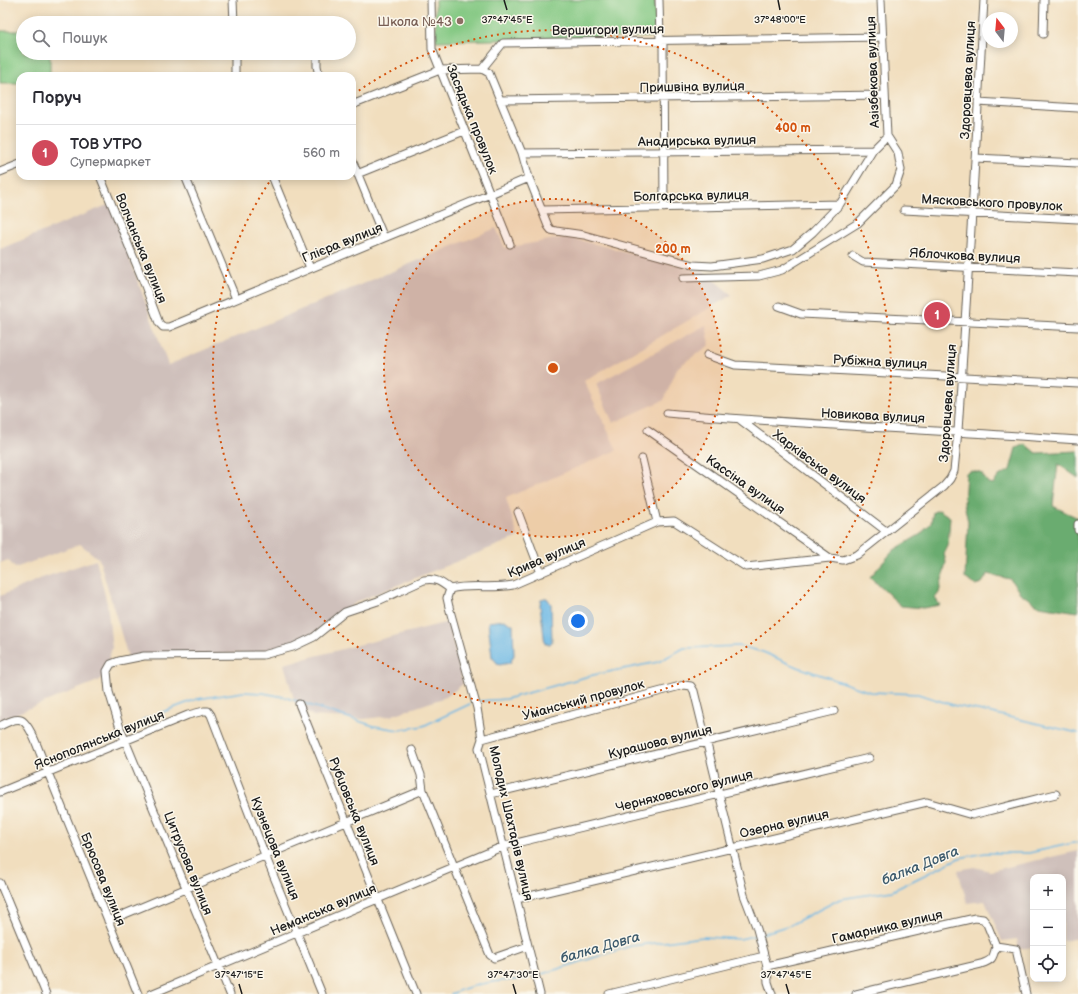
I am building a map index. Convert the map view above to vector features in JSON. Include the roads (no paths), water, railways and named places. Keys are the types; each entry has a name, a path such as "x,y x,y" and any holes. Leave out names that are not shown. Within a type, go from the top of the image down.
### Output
{"street":[{"path":"233,0 234,16"},
{"name":"Засядька провулок","path":"431,0 432,49 510,244"},
{"path":"659,0 660,40 663,45 664,208"},
{"name":"Азізбекова вулиця","path":"556,232 584,236 693,265 712,266 763,258 793,249 813,232 840,204 873,150 887,136 881,0"},
{"name":"Здоровцева вулиця","path":"746,567 830,558 843,560 857,555 944,486 954,471 962,377 984,0"},
{"path":"1043,34 1044,0"},
{"name":"Вершигори вулиця","path":"482,70 503,43 883,37"},
{"path":"235,60 235,72"},
{"path":"317,60 318,72"},
{"path":"356,103 440,70 482,70"},
{"name":"Засядька провулок","path":"482,70 489,73 522,154 529,178 548,226 551,230 556,232"},
{"name":"Пришвіна вулиця","path":"500,100 885,95"},
{"path":"978,102 1078,108"},
{"path":"384,238 357,174 464,131"},
{"path":"683,278 759,276 782,270 858,222 896,185 901,170 898,153 887,136"},
{"name":"Анадирська вулиця","path":"522,154 873,150"},
{"path":"975,158 1078,163"},
{"path":"0,172 16,166"},
{"name":"Глієра вулиця","path":"163,327 169,327 529,178"},
{"name":"Волчанська вулиця","path":"102,180 159,323 163,327"},
{"path":"187,180 236,299"},
{"path":"274,180 310,268"},
{"name":"Болгарська вулиця","path":"542,210 840,204"},
{"name":"Мясковського провулок","path":"904,210 1078,218"},
{"name":"Яблочкова вулиця","path":"853,256 863,262 1078,273"},
{"path":"779,306 801,314 1078,327"},
{"name":"Рубіжна вулиця","path":"706,354 735,365 1078,383"},
{"name":"Новикова вулиця","path":"667,413 738,419 958,431 1078,440"},
{"name":"Харківська вулиця","path":"738,419 886,531"},
{"name":"Кассіна вулиця","path":"648,430 830,558"},
{"path":"642,459 657,522"},
{"path":"518,512 541,573"},
{"name":"Крива вулиця","path":"450,589 460,586 509,586 657,522 674,521 746,567"},
{"path":"1078,524 1078,530"},
{"name":"Цитрусова вулиця","path":"230,994 115,714 109,692 107,671 111,664 119,660 144,656 263,655 293,647 314,637 345,612 378,601 424,580 432,579 439,581 450,589"},
{"name":"Молодих Шахтарів вулиця","path":"450,589 447,598 474,696 482,739 480,748 540,994"},
{"name":"Уманський провулок","path":"482,739 684,685 691,686 694,691 706,742"},
{"name":"Рубцовська вулиця","path":"299,704 416,994"},
{"name":"Яснополянська вулиця","path":"0,792 188,715 204,711 208,712"},
{"name":"Кузнецова вулиця","path":"208,712 211,715 265,855 322,994"},
{"name":"Курашова вулиця","path":"491,794 834,712"},
{"name":"Брюсова вулиця","path":"0,726 15,720 21,720 26,723 40,753 138,994"},
{"path":"706,742 744,895 757,930 767,966 768,982 772,994"},
{"path":"412,750 421,775 423,790 492,957 494,958 528,946"},
{"name":"Черняховського вулиця","path":"504,846 869,758"},
{"path":"108,921 423,790"},
{"name":"Озерна вулиця","path":"517,898 927,802 972,815 1056,794"},
{"name":"Неманська вулиця","path":"150,994 504,846"},
{"path":"0,883 46,994"},
{"name":"Гамарника вулиця","path":"767,966 975,918 983,919 987,924 996,946"},
{"path":"856,994 981,964 993,957 996,946 1016,949 1026,994"},
{"path":"609,994 764,956"}],"water":[{"path":"547,598 551,604 552,642 550,644 545,644 540,605 541,600"},
{"path":"504,620 513,625 514,655 510,663 499,665 492,657 488,622"}],"waterway":[{"path":"480,701 506,699 593,675 658,662 684,648 739,646 763,652 792,665 870,692 918,694 956,706 1078,733"},
{"path":"142,720 197,699 243,692 263,693 284,697 374,726 399,730 423,726 470,704"},
{"name":"балка Довга","path":"761,934 790,925 840,899 892,891 959,858 985,853 1029,853 1078,842"},
{"name":"балка Довга","path":"542,974 631,946 703,937 740,939 757,935"},
{"name":"балка Довга","path":"451,994 482,984 530,977"}],"place":[{"name":"Школа №43","path":"460,21"},
{"name":"ТОВ УТРО","path":"937,315"}]}
